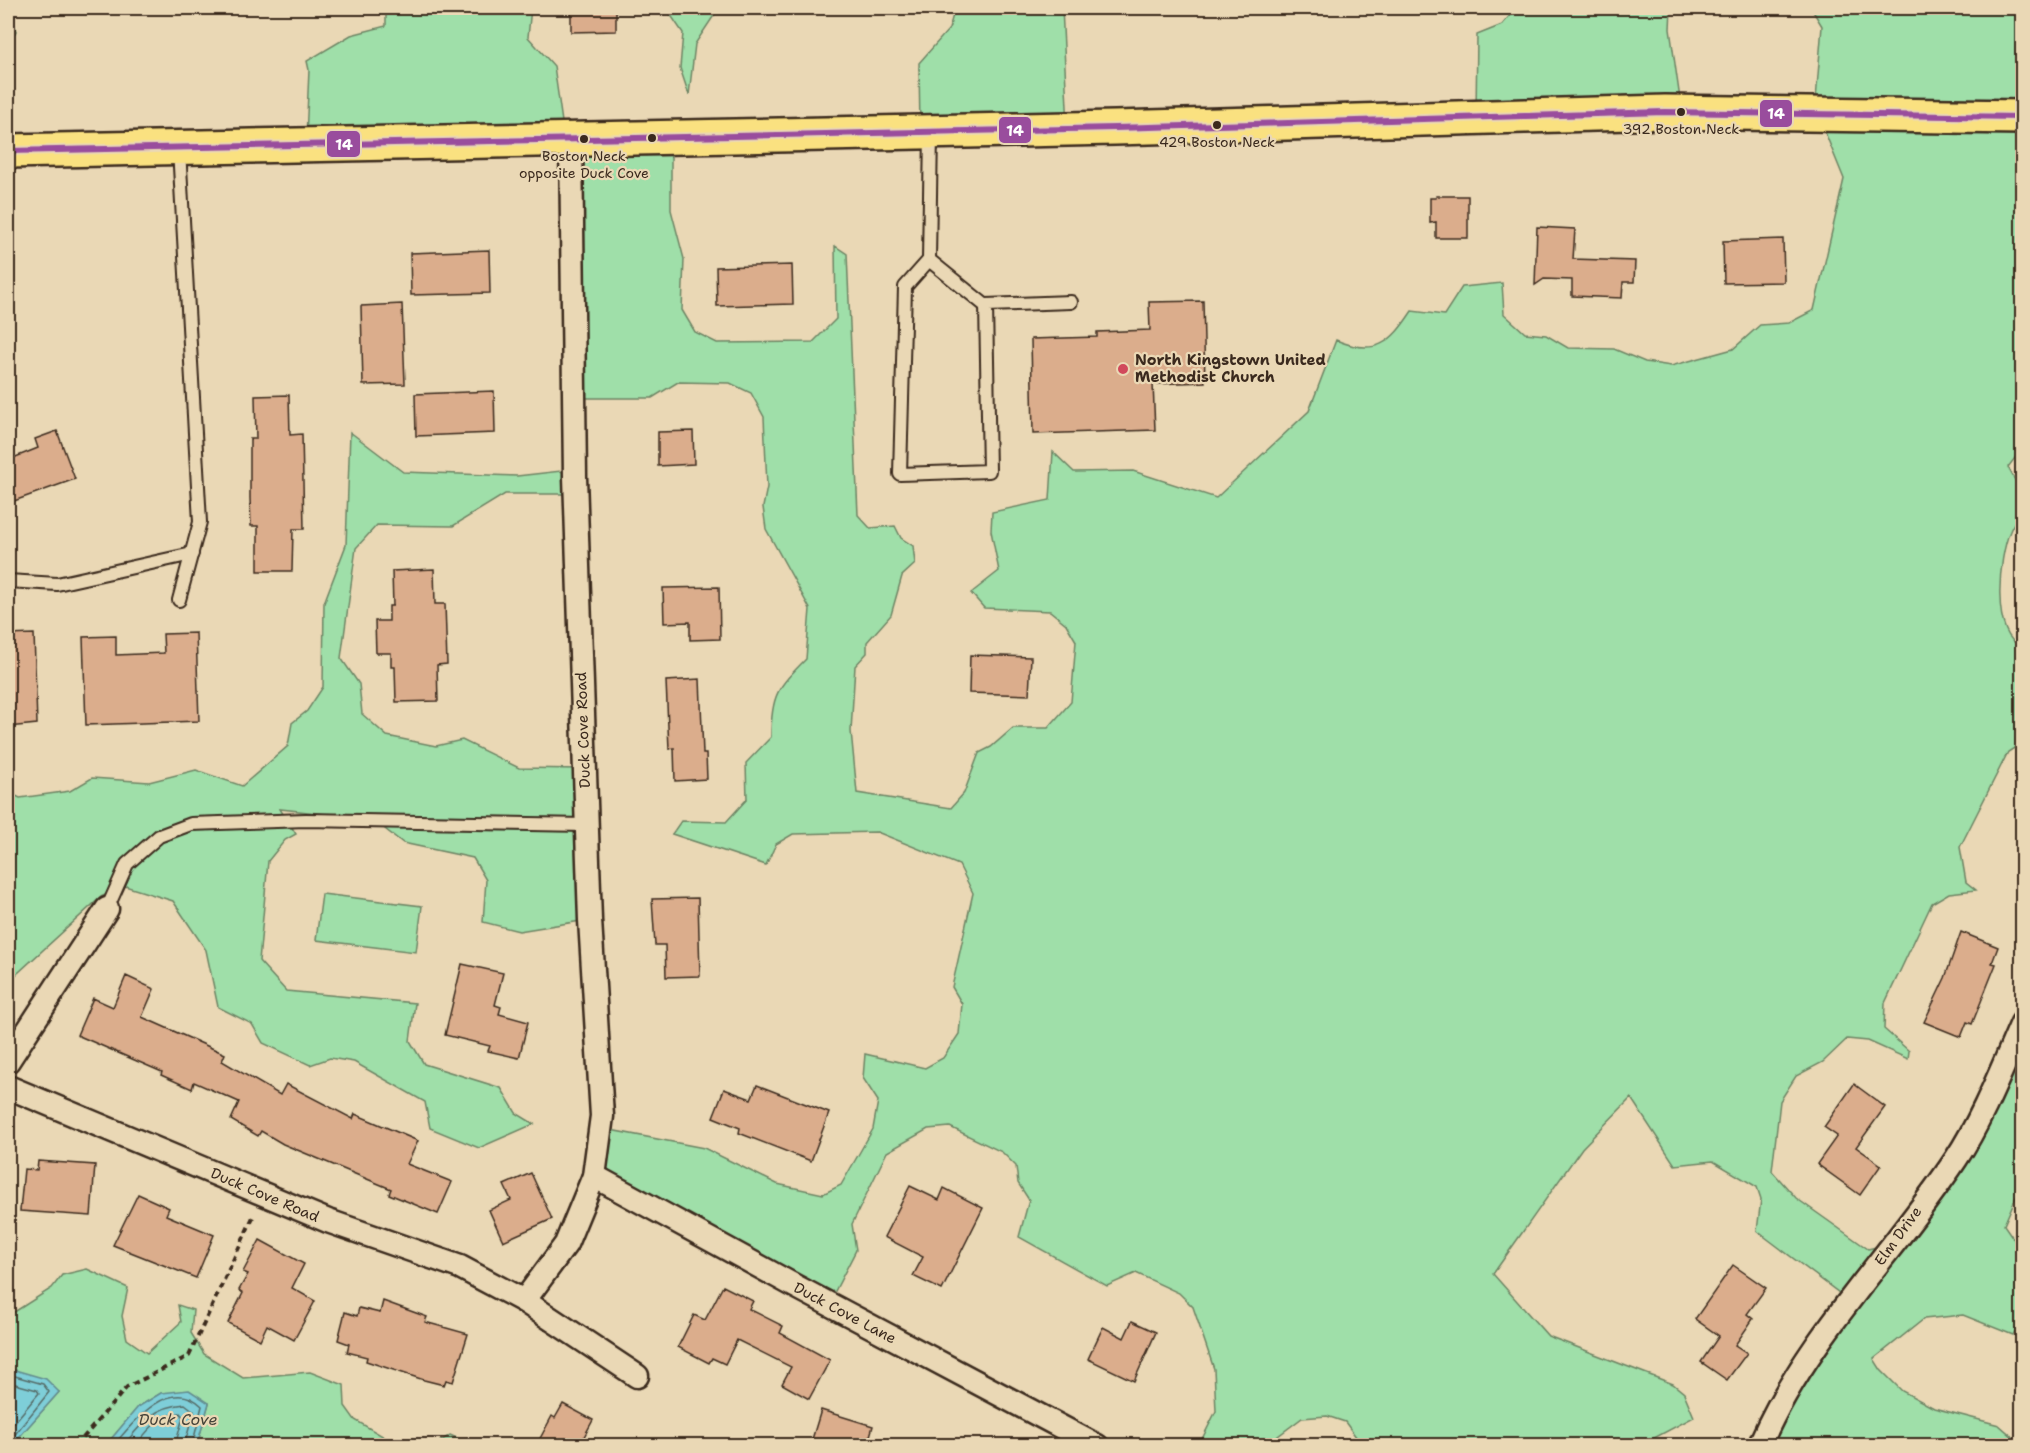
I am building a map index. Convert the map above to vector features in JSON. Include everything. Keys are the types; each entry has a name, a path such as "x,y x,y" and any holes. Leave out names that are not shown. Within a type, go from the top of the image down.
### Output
{"main road":[{"path":"8,151 1665,112 2022,117"}],"street":[{"name":"Duck Cove Road","path":"524,1301 566,1244 594,1176 602,1116 586,825 575,477 571,139"},
{"path":"8,1061 107,909"},
{"name":"Elm Drive","path":"1762,1440 1780,1400 1809,1356 1957,1158 2022,1023"},
{"name":"Duck Cove Road","path":"8,1087 328,1221 460,1267 524,1301 637,1376"},
{"name":"Duck Cove Lane","path":"594,1176 815,1297 1097,1446"}],"lane":[{"path":"931,131 929,260 905,287 900,474 989,471 986,306"},
{"path":"178,600 200,522 179,147"},
{"path":"929,260 986,306 1071,302"},
{"path":"8,581 57,584 192,554"},
{"path":"107,909 127,864 159,836 191,824 306,820 586,825"}],"path":[{"path":"76,1446 127,1387 189,1356 262,1194"}],"green space":[{"path":"8,8 10,8 16,31 8,47"},
{"path":"386,8 531,8 528,37 554,66 564,136 306,138 309,70 307,61 351,35 386,26"},
{"path":"666,8 719,8 695,44 689,95 680,68 683,33"},
{"path":"955,8 1062,8 1068,127 920,130 919,63 949,29"},
{"path":"1516,8 1671,8 1670,29 1681,106 1476,114 1477,35 1502,25"},
{"path":"1811,8 2019,8 2022,20 2022,449 2008,467 2020,491 2022,506 2006,543 2000,594 2005,627 2012,640 2022,647 2022,743 2008,752 1960,847 1966,882 1976,890 1949,893 1932,903 1885,1003 1884,1029 1909,1051 1908,1059 1868,1041 1847,1039 1823,1062 1796,1076 1780,1101 1772,1171 1796,1198 1868,1249 1876,1247 1946,1156 2022,1007 2022,1194 2016,1197 2004,1225 2022,1251 2022,1318 2013,1335 1963,1315 1924,1319 1874,1359 1881,1370 1902,1391 1934,1408 1999,1425 2022,1445 1759,1445 1762,1426 1790,1362 1839,1293 1757,1231 1761,1199 1757,1187 1713,1161 1675,1165 1631,1098 1582,1148 1493,1274 1548,1336 1673,1384 1684,1393 1694,1417 1641,1445 1362,1445 1345,1422 1327,1416 1302,1418 1266,1445 1199,1445 1216,1411 1214,1369 1193,1307 1179,1293 1136,1273 1107,1286 1019,1237 1029,1200 1018,1183 1016,1166 1002,1152 950,1127 928,1129 887,1152 852,1224 856,1250 831,1299 601,1179 610,1130 704,1148 777,1184 823,1194 841,1185 873,1129 878,1101 863,1078 865,1054 925,1068 943,1058 959,1034 962,1004 952,987 973,893 959,865 877,832 793,834 776,844 766,865 672,834 681,821 726,822 747,799 746,763 771,737 772,711 778,693 782,685 806,659 810,609 766,529 763,507 767,487 764,417 751,393 730,383 678,382 652,398 581,398 580,137 671,140 671,210 684,259 682,310 695,332 717,343 813,342 836,319 835,246 847,254 858,515 870,528 895,526 901,538 913,546 915,564 902,576 891,615 867,642 867,653 855,666 851,731 857,793 951,808 964,793 979,753 991,747 1013,728 1048,728 1071,702 1076,641 1066,624 1050,611 984,608 971,593 999,571 991,531 992,512 1050,500 1053,452 1074,472 1133,471 1216,498 1309,411 1336,340 1362,347 1381,344 1397,331 1412,311 1444,315 1462,287 1502,283 1504,314 1525,333 1546,335 1568,348 1614,349 1645,362 1671,366 1733,349 1760,325 1789,323 1814,310 1844,179 1818,115 1816,100 1822,26"},
{"path":"350,432 403,472 517,476 570,470 575,494 505,494 453,526 377,525 356,548 341,658 359,684 362,714 387,736 436,746 462,740 519,768 581,769 593,919 519,931 483,922 486,880 473,858 403,843 372,819 280,809 296,834 285,840 268,861 259,961 286,991 415,1003 410,1041 424,1064 501,1088 516,1113 534,1124 479,1148 430,1128 425,1102 354,1062 330,1058 310,1065 263,1043 252,1024 218,1007 206,950 173,901 125,886 101,897 8,982 8,792 20,798 70,791 92,778 149,782 196,770 242,786 288,746 292,723 307,711 323,687 324,603 346,545"},
{"path":"322,894 422,906 416,952 316,940"},
{"path":"87,1269 128,1288 122,1316 127,1339 147,1353 181,1322 178,1305 193,1310 191,1333 204,1354 243,1378 310,1372 344,1385 345,1406 355,1420 398,1445 197,1445 209,1403 161,1393 138,1407 106,1445 12,1445 59,1392 8,1368 8,1316 52,1288 62,1275"},
{"path":"450,1435 472,1445 435,1445"}],"water":[{"path":"8,1368 46,1379 59,1392 12,1445 8,1445"},
{"name":"Duck Cove","path":"189,1390 209,1403 197,1445 106,1445 138,1407 161,1393"}],"building":[{"path":"571,8 616,8 616,31 571,32"},
{"path":"1436,196 1468,196 1468,238 1436,238 1436,222 1430,223 1430,198 1436,198"},
{"path":"1537,227 1575,229 1573,259 1635,261 1634,282 1623,282 1622,298 1572,296 1572,280 1544,279 1535,285"},
{"path":"1783,239 1784,282 1724,283 1723,241"},
{"path":"489,250 490,293 411,295 410,253"},
{"path":"792,265 793,304 717,306 716,267"},
{"path":"1203,301 1205,382 1153,384 1155,430 1033,434 1031,339 1097,337 1097,332 1150,330 1149,302"},
{"path":"402,304 405,384 363,385 361,306"},
{"path":"494,391 495,433 416,436 415,394"},
{"path":"289,395 290,435 302,434 304,529 293,529 292,571 258,571 258,526 251,526 250,498 250,439 256,439 255,396"},
{"path":"57,431 75,479 14,501 8,483 8,460 38,448 35,439"},
{"path":"693,431 694,464 658,466 658,432"},
{"path":"434,569 435,604 445,604 447,664 437,665 438,701 396,702 395,667 391,667 391,653 376,653 375,621 389,621 389,606 393,606 392,571"},
{"path":"719,587 720,639 690,640 690,622 664,623 663,588"},
{"path":"196,633 199,721 86,725 83,637 116,636 116,655 164,653 163,634"},
{"path":"34,634 37,724 8,727 8,635"},
{"path":"970,655 1031,657 1029,695 969,693"},
{"path":"700,679 703,754 706,754 707,779 675,781 674,748 669,749 666,681"},
{"path":"698,898 700,976 666,977 665,945 655,945 652,899"},
{"path":"1961,932 1998,947 1992,963 1996,964 1972,1024 1967,1022 1961,1037 1924,1022 1945,978"},
{"path":"462,964 503,973 495,1005 501,1007 499,1014 528,1022 519,1058 488,1051 490,1046 445,1035"},
{"path":"126,976 154,989 142,1017 225,1054 222,1061 280,1095 286,1084 353,1119 355,1114 418,1141 407,1164 452,1182 438,1214 389,1194 391,1189 283,1144 261,1131 258,1136 231,1120 239,1102 194,1082 192,1089 161,1075 162,1072 77,1035 93,998 113,1007"},
{"path":"1854,1084 1885,1107 1856,1147 1881,1165 1860,1195 1817,1164 1837,1136 1824,1127"},
{"path":"757,1085 829,1113 811,1161 739,1133 740,1128 713,1117 724,1089 751,1099"},
{"path":"38,1161 95,1165 91,1216 20,1211 24,1169 37,1170"},
{"path":"531,1173 552,1219 503,1241 489,1210 511,1200 504,1185"},
{"path":"910,1186 939,1200 944,1188 983,1208 942,1290 913,1276 923,1257 884,1237"},
{"path":"138,1194 169,1208 166,1215 214,1235 196,1278 113,1245"},
{"path":"260,1240 304,1264 292,1288 315,1301 294,1340 267,1325 260,1340 228,1323 243,1293 239,1290 248,1274 243,1272"},
{"path":"1733,1265 1766,1288 1747,1314 1753,1319 1735,1345 1747,1353 1727,1380 1701,1362 1719,1336 1695,1319"},
{"path":"723,1286 753,1301 749,1309 783,1326 780,1333 830,1360 809,1399 782,1384 791,1367 737,1340 725,1364 712,1358 709,1363 678,1347 694,1315 705,1320"},
{"path":"383,1301 427,1317 425,1322 468,1334 453,1382 446,1380 444,1385 424,1380 366,1361 367,1357 347,1352 349,1344 338,1340 345,1312 357,1316 359,1308 380,1313"},
{"path":"1132,1321 1156,1332 1134,1381 1088,1359 1103,1327 1124,1338"},
{"path":"563,1404 593,1420 579,1446 536,1446 552,1416 555,1418"},
{"path":"821,1410 873,1426 867,1446 810,1446"}],"transit line":[{"name":"14","path":"8,151 1115,128 1665,112 2022,117"}],"place":[{"name":"392 Boston Neck","path":"1681,112"},
{"name":"429 Boston Neck","path":"1217,125"},
{"name":"Boston Neck opposite Duck Cove","path":"584,139"},
{"name":"North Kingstown United Methodist Church","path":"1123,369"}]}
